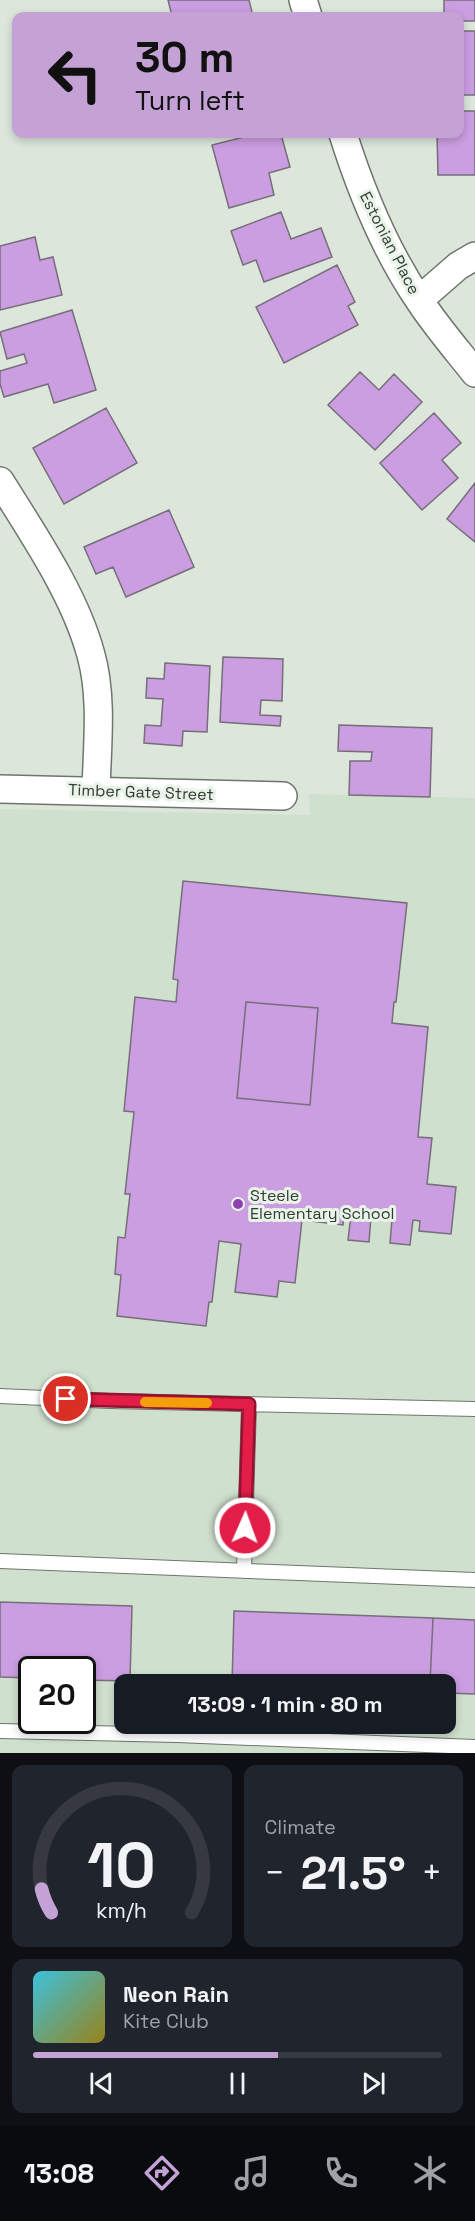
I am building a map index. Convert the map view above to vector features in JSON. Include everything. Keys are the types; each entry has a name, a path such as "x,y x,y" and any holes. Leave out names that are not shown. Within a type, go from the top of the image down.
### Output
{"street":[{"name":"Estonian Place","path":"344,138 358,179 396,260 419,300 475,374"},
{"path":"419,300 458,266 475,256"},
{"path":"0,482 46,555 81,623 92,656 97,716 96,791"},
{"name":"Timber Gate Street","path":"0,789 283,796"}],"lane":[{"path":"0,1396 110,1401 475,1409"},
{"path":"244,1570 249,1404"},
{"path":"0,1561 475,1580"},
{"path":"0,1731 177,1735 426,1748 475,1747"}],"shaded area":[{"name":"Steele Elementary School","path":"309,794 475,798 475,1753 0,1753 0,809 310,815"}],"building":[{"path":"168,0 249,0 252,12 171,12"},
{"path":"444,0 475,0 475,21 464,21 464,12 444,12"},
{"path":"464,31 475,31 475,95 464,95"},
{"path":"464,111 475,111 475,175 438,175 437,138 464,138"},
{"path":"240,138 282,138 290,167 269,173 274,195 229,208 212,145"},
{"path":"281,212 291,239 321,228 332,257 264,282 256,260 243,265 231,231"},
{"path":"35,237 40,260 53,257 62,295 0,310 0,246"},
{"path":"337,265 355,302 348,306 358,325 284,363 256,307"},
{"path":"72,310 96,390 54,403 48,384 4,397 0,384 0,371 27,363 24,354 7,359 0,332"},
{"path":"360,372 379,390 394,374 422,402 375,450 328,405"},
{"path":"106,408 137,463 64,504 33,448"},
{"path":"434,413 461,443 442,460 458,478 422,510 380,463"},
{"path":"475,483 475,542 447,519"},
{"path":"169,510 194,567 126,597 113,567 96,574 84,547"},
{"path":"223,657 283,659 282,701 261,700 260,715 281,716 280,726 220,722"},
{"path":"165,663 210,666 207,732 183,731 182,746 144,743 145,725 161,726 163,699 146,698 147,678 164,679"},
{"path":"339,725 432,728 430,797 349,795 350,761 371,761 372,752 338,751"},
{"name":"Steele Elementary School","path":"183,881 407,903 392,1023 428,1027 418,1137 432,1138 427,1184 456,1187 451,1234 419,1231 420,1221 413,1220 410,1245 390,1243 392,1219 371,1217 369,1242 348,1240 351,1215 344,1214 343,1225 302,1220 295,1283 279,1281 277,1297 235,1292 241,1244 219,1241 212,1302 209,1302 206,1326 117,1316 121,1275 115,1274 118,1237 125,1238 130,1194 125,1194 134,1112 124,1111 135,997 176,1002 178,980 173,979"},
{"path":"246,1002 318,1008 310,1105 237,1098"},
{"path":"0,1602 132,1606 130,1674 114,1674 114,1681 96,1680 96,1656 18,1656 18,1678 0,1677"},
{"path":"234,1611 433,1618 430,1674 232,1674"},
{"path":"433,1618 475,1620 475,1694 456,1693 456,1674 430,1674"}],"slow traffic":[{"path":"145,1402 207,1403"}],"place":[{"name":"Steele Elementary School","path":"238,1204"}],"route":[{"path":"66,1399 249,1404 245,1528"}]}
